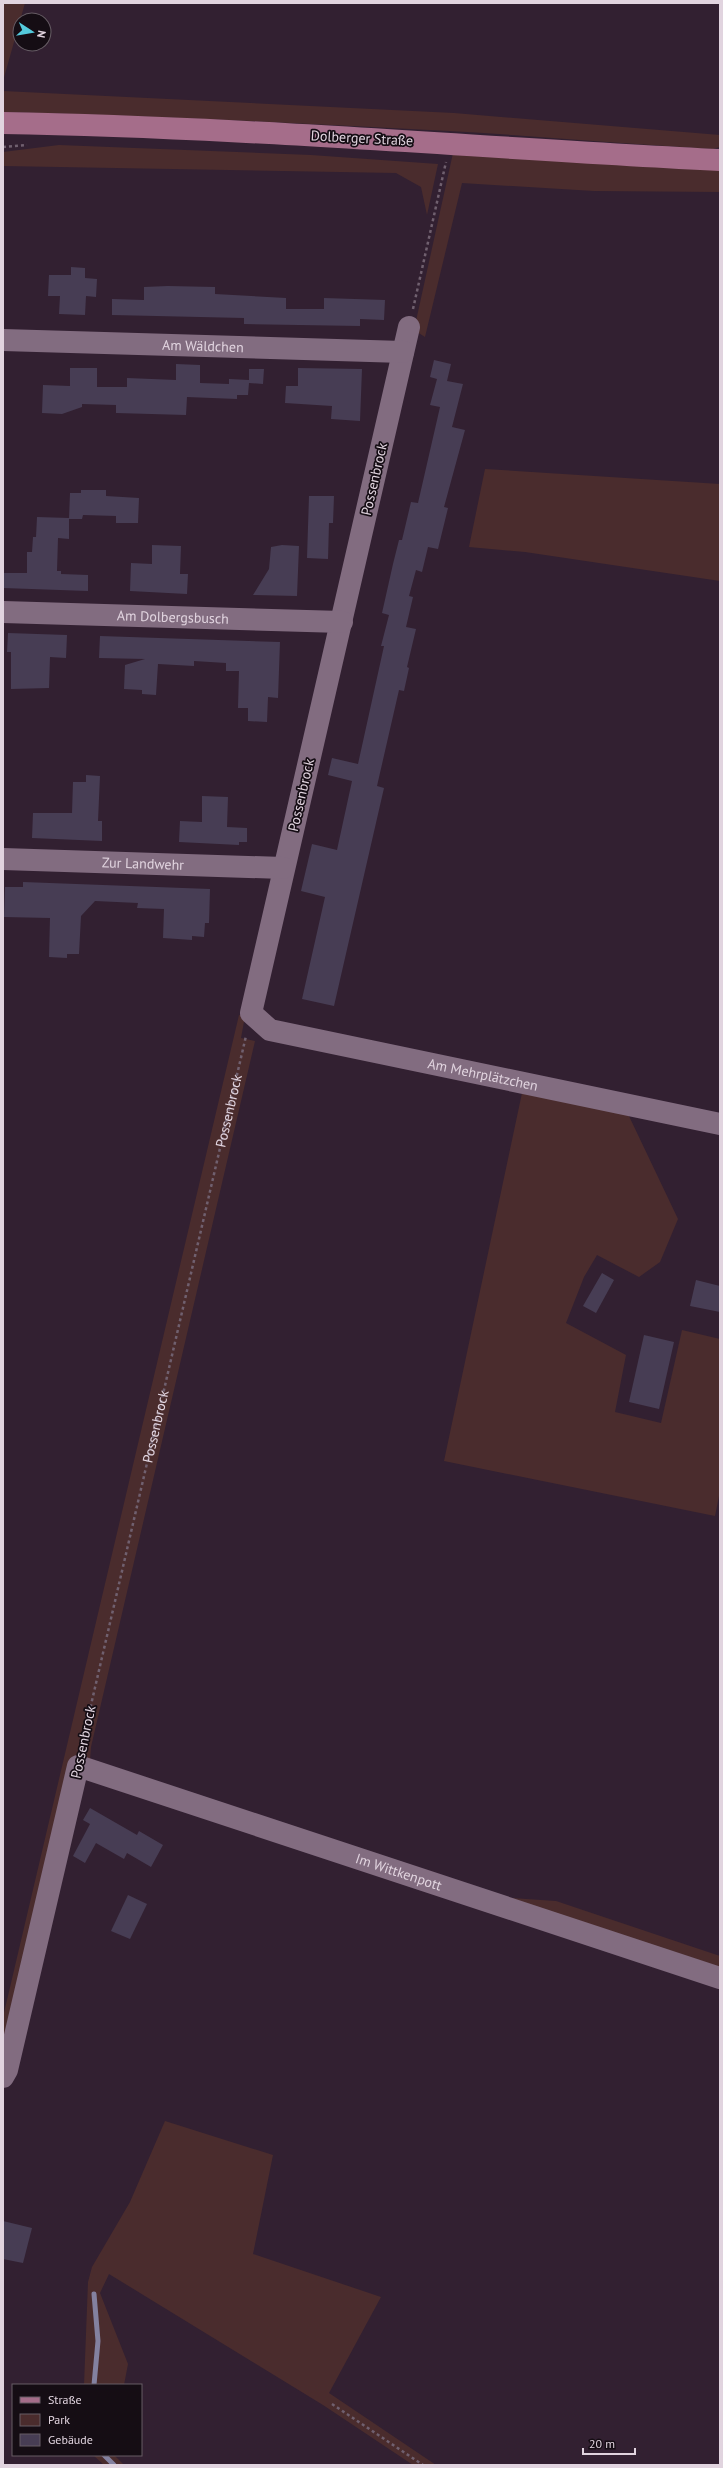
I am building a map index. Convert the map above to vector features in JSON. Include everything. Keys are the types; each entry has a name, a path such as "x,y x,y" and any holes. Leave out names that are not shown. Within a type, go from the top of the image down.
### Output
{"main road":[{"name":"Dolberger Straße","path":"3,123 155,127 720,160"}],"street":[{"name":"Possenbrock","path":"251,1013 283,868 342,622 409,327"},
{"name":"Am Wäldchen","path":"3,340 403,352"},
{"name":"Am Dolbergsbusch","path":"3,612 342,622"},
{"name":"Zur Landwehr","path":"3,860 283,868"},
{"name":"Am Mehrplätzchen","path":"251,1013 270,1030 720,1124"},
{"name":"Possenbrock","path":"3,2077 7,2070 78,1766"},
{"name":"Im Wittkenpott","path":"78,1766 720,1978"}],"path":[{"path":"409,327 449,143"},
{"name":"Possenbrock","path":"78,1766 251,1013"},
{"path":"332,2404 423,2465"}],"green space":[{"path":"3,3 25,3 22,12 12,12 12,49 3,81"},
{"path":"3,91 454,113 720,135 720,147 713,149 482,133 338,125 3,112"},
{"path":"59,145 311,155 438,164 427,215 421,187 396,173 3,166 3,152"},
{"path":"453,153 720,169 720,192 594,191 462,183 425,337 414,330"},
{"path":"485,469 720,484 720,581 525,552 469,547"},
{"path":"239,1015 245,1016 241,1038 255,1041 91,1747 90,1760 3,2065 3,2017"},
{"path":"522,1093 628,1114 678,1219 660,1262 639,1277 597,1255 584,1277 566,1323 626,1355 615,1412 661,1423 682,1330 720,1339 720,1491 715,1516 444,1461"},
{"path":"495,1897 556,1901 720,1956 720,1972"},
{"path":"165,2121 273,2155 253,2254 381,2297 329,2393 436,2465 413,2465 323,2405 109,2274 100,2293 128,2364 124,2384 84,2384 88,2282 92,2267 130,2202"},
{"path":"94,2456 115,2456 124,2465 104,2465"}],"building":[{"path":"71,267 85,268 85,278 97,279 96,297 86,296 85,315 59,314 60,296 48,296 49,275 71,275"},
{"path":"144,287 215,287 215,294 286,298 286,309 324,309 324,298 385,300 384,320 360,319 360,326 244,324 244,318 112,315 112,299 144,300"},
{"path":"434,360 451,364 447,381 463,384 452,427 465,430 444,507 448,508 438,549 428,547 422,572 416,570 409,596 413,597 406,627 416,629 407,667 409,668 404,691 399,690 377,786 384,788 334,1006 302,999 325,897 301,891 312,844 337,850 352,781 328,775 332,758 358,764 384,646 381,646 389,615 382,613 393,564 399,540 402,540 411,502 418,503 440,407 430,405 437,379 430,377"},
{"path":"176,364 200,365 200,383 229,384 229,379 249,380 249,369 264,369 263,384 249,383 248,395 237,395 237,399 187,397 186,415 116,413 116,405 82,404 82,407 62,414 42,413 43,385 70,386 70,368 97,368 97,387 127,387 127,378 176,380"},
{"path":"298,368 362,369 360,421 331,419 332,406 285,403 286,386 298,386"},
{"path":"81,490 106,490 106,496 139,498 138,523 116,523 116,516 83,515 82,519 69,519 70,493 81,493"},
{"path":"309,496 334,496 333,523 329,523 328,559 307,558"},
{"path":"37,517 69,518 69,539 58,538 57,571 61,571 61,574 88,575 88,591 3,588 4,573 27,573 27,552 32,552 33,537 36,537"},
{"path":"152,545 181,546 180,574 188,574 187,594 130,591 131,563 152,564"},
{"path":"282,545 299,546 297,596 253,595 269,569 271,547"},
{"path":"8,633 67,635 66,658 50,657 49,688 11,689 11,652 7,652"},
{"path":"100,636 280,642 278,698 268,697 267,722 248,721 248,708 238,708 239,671 226,671 226,663 194,661 194,666 158,664 156,695 142,694 142,690 124,689 125,665 145,659 99,658"},
{"path":"86,775 100,776 98,821 102,821 102,841 32,838 33,813 72,813 73,782 86,782"},
{"path":"202,796 228,797 227,827 247,828 247,842 239,842 239,845 179,842 180,821 202,822"},
{"path":"23,882 210,889 209,923 205,923 204,937 192,936 192,940 163,938 164,909 137,908 138,903 95,901 81,916 79,954 67,954 67,958 49,957 50,918 4,917 5,887 23,887"},
{"path":"602,1273 614,1280 596,1313 583,1306"},
{"path":"696,1280 720,1286 720,1312 690,1306"},
{"path":"644,1335 674,1342 659,1409 629,1402"},
{"path":"90,1808 137,1835 139,1831 163,1845 151,1867 127,1853 124,1859 96,1843 85,1863 73,1856 90,1824 83,1820"},
{"path":"128,1895 147,1904 130,1939 111,1931"},
{"path":"3,2221 32,2228 23,2263 3,2259"}],"waterway":[{"path":"94,2294 98,2341 94,2384"},
{"path":"105,2456 114,2465"}]}
